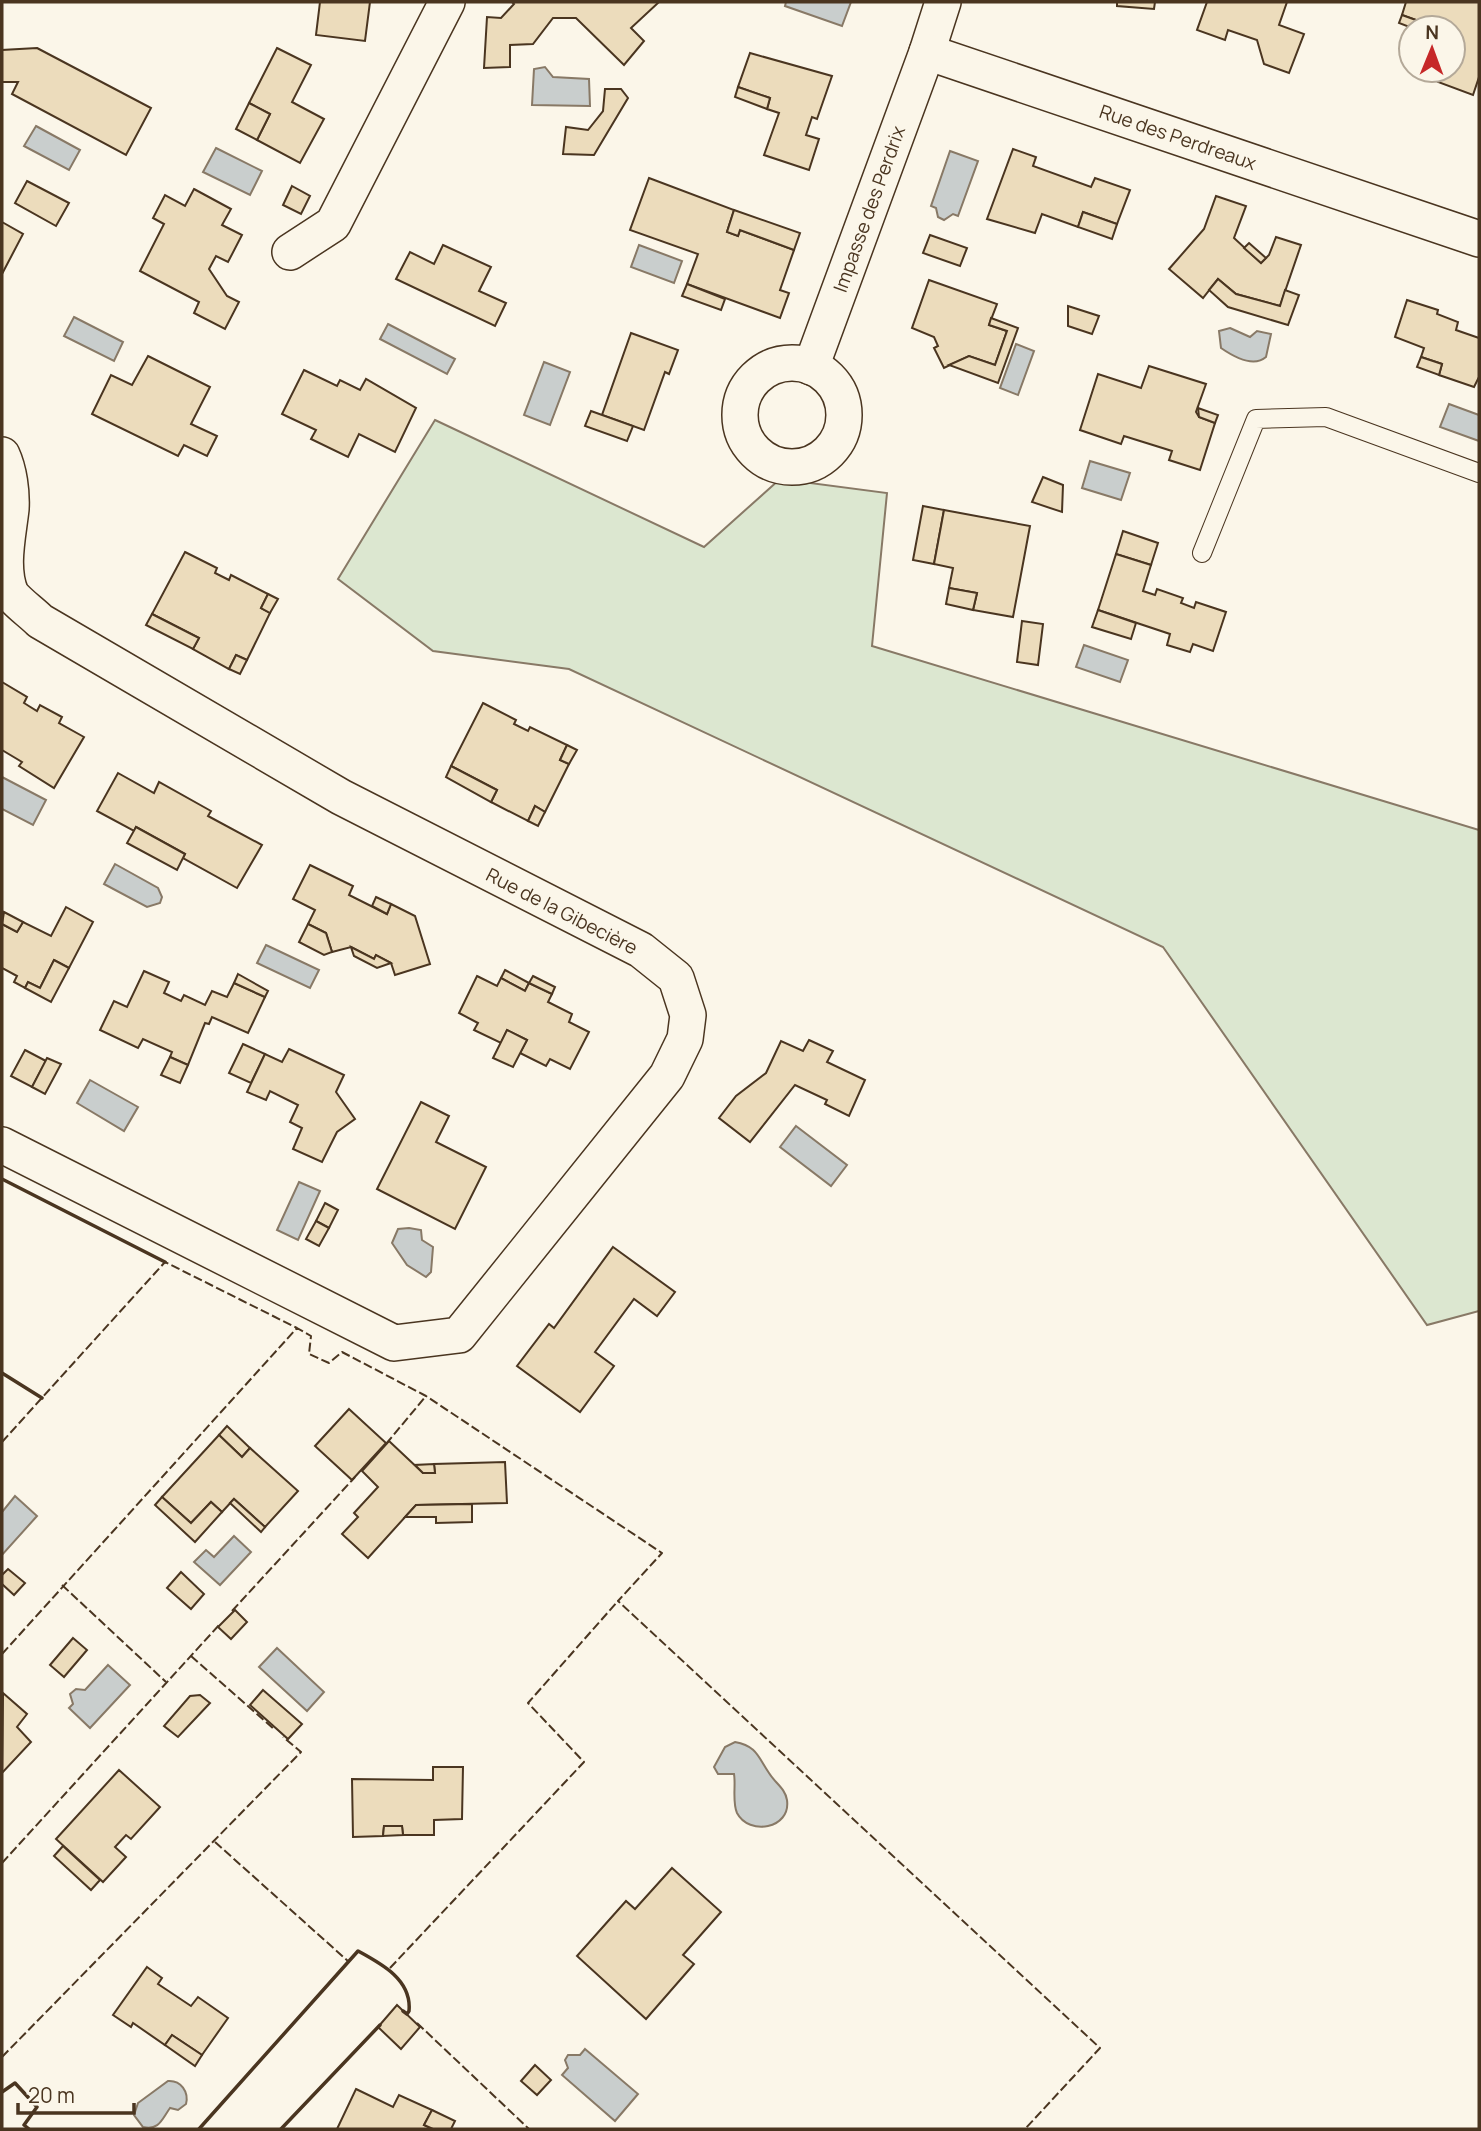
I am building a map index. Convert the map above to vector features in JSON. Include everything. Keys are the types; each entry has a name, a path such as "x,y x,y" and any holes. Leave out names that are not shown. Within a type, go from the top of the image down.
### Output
{"street":[{"path":"290,252 333,224 446,2"},
{"path":"927,51 943,2"},
{"name":"Rue des Perdreaux","path":"927,51 1479,239"},
{"name":"Impasse des Perdrix","path":"811,367 927,51"},
{"name":"Rue de la Gibecière","path":"2,454 10,487 10,510 2,539 3,565 10,593 40,621 341,797 641,950 676,978 688,1014 685,1039 667,1076 459,1335 394,1343 2,1145"}],"lane":[{"path":"1202,553 1256,419 1326,417 1479,473"}],"green space":[{"path":"435,420 704,547 780,479 887,493 872,646 1479,830 1479,1311 1427,1325 1163,947 569,669 433,651 338,579"}],"shaded area":[{"path":"786,2 851,2 842,26 785,6"},
{"path":"545,67 553,77 589,79 590,106 532,105 534,69"},
{"path":"36,126 80,150 69,170 24,146"},
{"path":"216,148 262,171 250,195 203,172"},
{"path":"950,151 978,161 958,216 953,214 944,220 938,217 936,208 931,206"},
{"path":"639,245 682,261 674,283 631,267"},
{"path":"74,317 123,342 114,361 64,336"},
{"path":"388,324 455,359 447,374 380,339"},
{"path":"1230,328 1250,337 1257,331 1271,334 1266,357 1255,362 1249,361 1221,348 1219,331"},
{"path":"1016,344 1034,351 1018,395 1000,388"},
{"path":"544,362 570,372 550,425 524,415"},
{"path":"1449,404 1479,415 1479,441 1440,427"},
{"path":"1090,461 1130,473 1121,500 1082,488"},
{"path":"1084,645 1128,660 1120,682 1076,667"},
{"path":"2,777 46,800 33,825 2,809"},
{"path":"115,864 158,888 162,897 160,903 147,907 104,884"},
{"path":"266,945 319,970 310,988 257,963"},
{"path":"90,1080 138,1107 124,1131 77,1103"},
{"path":"796,1126 847,1165 831,1186 780,1147"},
{"path":"299,1182 320,1191 298,1240 277,1230"},
{"path":"398,1229 421,1230 422,1240 433,1247 431,1272 426,1277 407,1265 392,1243"},
{"path":"15,1496 37,1516 2,1555 2,1512"},
{"path":"234,1536 251,1552 220,1585 194,1562 206,1550 214,1557"},
{"path":"277,1648 324,1692 307,1711 259,1667"},
{"path":"108,1665 130,1685 90,1728 69,1708 73,1704 70,1694 76,1689 85,1690"},
{"path":"735,1742 748,1746 756,1753 784,1792 786,1810 776,1823 759,1827 750,1825 737,1813 734,1774 718,1774 714,1767 725,1747"},
{"path":"585,2049 638,2094 615,2121 562,2075 568,2068 565,2060 568,2055 580,2055"},
{"path":"168,2081 177,2082 183,2088 186,2104 178,2110 170,2108 156,2126 143,2127 134,2115 138,2103"}],"building":[{"path":"320,2 370,2 365,41 316,35"},
{"path":"512,2 659,2 631,28 644,41 624,65 576,18 553,18 533,44 510,45 510,67 484,68 487,17 501,18 514,4"},
{"path":"1117,2 1155,2 1154,9 1117,6"},
{"path":"1207,2 1287,2 1279,25 1304,34 1289,73 1264,64 1257,40 1228,30 1225,40 1197,30"},
{"path":"1406,2 1479,2 1479,77 1473,95 1443,84 1467,84 1467,14 1402,14"},
{"path":"37,48 151,108 126,155 12,94 18,82 2,82 2,50"},
{"path":"277,48 311,65 292,102 324,119 300,163 257,140 270,114 249,103"},
{"path":"750,53 832,76 817,119 812,117 806,135 819,139 809,170 764,155 779,113 767,109 770,98 738,87"},
{"path":"738,87 770,98 767,109 735,97"},
{"path":"605,89 621,89 628,98 594,155 563,154 566,127 588,130 603,111"},
{"path":"249,103 270,114 257,140 236,129"},
{"path":"1013,149 1036,157 1033,166 1091,187 1095,178 1130,190 1117,224 1083,212 1078,227 1042,214 1035,233 987,219"},
{"path":"649,178 734,210 727,232 738,236 740,230 794,250 780,290 789,293 780,318 687,284 698,254 630,230"},
{"path":"27,181 69,203 56,226 15,203"},
{"path":"292,186 310,196 301,214 283,205"},
{"path":"194,189 231,209 222,225 242,235 228,262 216,256 209,269 227,296 239,302 225,329 194,313 199,302 140,271 164,224 153,218 165,195 185,206"},
{"path":"1216,196 1246,206 1234,238 1261,263 1269,255 1276,237 1301,245 1280,306 1236,294 1218,279 1203,298 1169,269 1204,229"},
{"path":"734,210 800,233 794,250 740,230 738,236 727,232"},
{"path":"1083,212 1117,224 1112,239 1078,227"},
{"path":"2,222 23,234 2,274"},
{"path":"930,235 967,248 960,266 923,253"},
{"path":"1249,243 1266,258 1261,263 1244,248"},
{"path":"443,245 491,267 479,291 506,303 495,326 396,279 410,252 434,264"},
{"path":"1218,279 1236,294 1280,306 1285,290 1299,295 1288,325 1228,307 1209,290"},
{"path":"929,280 997,304 989,325 1007,331 995,365 969,356 944,368 934,348 938,346 934,337 912,328"},
{"path":"687,284 725,299 721,310 682,296"},
{"path":"1407,300 1438,310 1437,314 1458,322 1456,330 1479,338 1479,377 1474,387 1439,375 1442,364 1421,357 1424,348 1395,337"},
{"path":"1068,306 1099,316 1092,334 1068,326"},
{"path":"991,318 1018,328 998,383 949,365 969,356 995,365 1007,331 989,325"},
{"path":"631,333 678,350 669,374 665,372 644,430 602,415"},
{"path":"148,356 210,387 191,424 217,436 207,456 184,445 178,456 92,414 111,375 132,385"},
{"path":"1421,357 1442,364 1439,375 1417,367"},
{"path":"1149,366 1206,384 1196,412 1199,417 1215,423 1200,470 1169,460 1172,451 1124,436 1121,444 1080,430 1098,374 1141,388"},
{"path":"304,370 337,386 340,380 360,390 366,379 416,408 395,452 359,434 348,457 311,439 316,430 282,414"},
{"path":"1198,408 1218,415 1215,423 1199,417"},
{"path":"591,411 633,426 627,441 585,426"},
{"path":"1043,477 1063,485 1062,512 1032,502"},
{"path":"923,506 944,510 934,564 913,560"},
{"path":"944,510 1030,526 1013,617 973,610 977,593 949,588 953,568 934,564"},
{"path":"1123,531 1158,543 1151,565 1116,554"},
{"path":"185,552 217,568 215,573 229,580 231,575 268,594 261,608 270,613 247,660 236,655 229,669 193,649 199,638 152,614"},
{"path":"1116,554 1151,565 1143,591 1155,595 1157,589 1183,598 1181,603 1194,608 1196,602 1226,612 1213,651 1193,644 1190,652 1167,645 1170,634 1098,610"},
{"path":"949,588 977,593 973,610 946,604"},
{"path":"268,594 278,599 270,613 261,608"},
{"path":"1098,610 1136,623 1131,639 1092,627"},
{"path":"152,614 199,638 193,649 146,625"},
{"path":"1022,621 1043,624 1038,665 1017,662"},
{"path":"236,655 247,660 240,674 229,669"},
{"path":"2,682 27,697 24,703 37,711 40,705 62,717 59,723 84,737 54,788 19,766 22,762 2,750"},
{"path":"483,703 516,720 514,724 528,731 530,727 567,745 560,760 569,764 545,812 535,806 528,821 491,802 497,790 451,766"},
{"path":"567,745 577,750 569,764 560,760"},
{"path":"451,766 497,790 491,802 446,777"},
{"path":"118,773 154,793 159,782 211,811 208,816 262,845 237,888 183,858 185,854 136,827 134,831 97,811"},
{"path":"535,806 545,812 538,826 528,821"},
{"path":"136,827 185,854 177,870 127,843"},
{"path":"310,865 353,886 349,895 387,914 391,904 415,916 430,964 395,975 391,963 376,955 374,959 351,947 332,952 326,933 308,924 315,910 293,899"},
{"path":"376,897 391,904 387,914 372,906"},
{"path":"66,907 93,922 69,968 54,960 40,988 28,982 25,988 14,982 17,976 2,968 2,924 17,932 23,922 51,936"},
{"path":"4,912 23,922 17,932 2,924"},
{"path":"308,924 326,933 332,952 324,955 299,942"},
{"path":"351,947 374,959 376,955 391,963 377,968 354,956"},
{"path":"54,960 69,968 51,1002 25,988 28,982 40,988"},
{"path":"505,970 529,983 525,991 501,978"},
{"path":"144,971 169,982 164,993 181,1001 184,995 205,1005 212,991 227,997 234,983 265,997 248,1033 212,1017 209,1024 205,1023 188,1065 170,1057 172,1052 143,1039 138,1048 100,1030 114,1001 127,1007"},
{"path":"238,974 268,991 265,997 234,983"},
{"path":"477,976 497,986 501,978 525,991 529,983 552,994 548,1002 572,1014 569,1022 589,1032 570,1069 550,1059 546,1066 520,1053 527,1040 507,1030 501,1043 474,1030 478,1023 459,1013"},
{"path":"533,976 555,987 552,994 529,983"},
{"path":"507,1030 527,1040 513,1067 493,1058"},
{"path":"809,1040 833,1051 827,1062 865,1080 849,1116 825,1104 827,1100 795,1085 750,1142 719,1118 736,1096 766,1073 781,1041 803,1051"},
{"path":"243,1044 265,1054 251,1083 229,1073"},
{"path":"289,1049 344,1075 336,1092 355,1119 337,1132 322,1162 293,1149 302,1128 290,1122 298,1105 270,1091 266,1100 247,1092 265,1054 282,1062"},
{"path":"25,1050 46,1061 32,1087 11,1076"},
{"path":"170,1057 188,1065 180,1083 161,1075"},
{"path":"47,1058 61,1064 45,1094 32,1087"},
{"path":"421,1102 449,1116 436,1142 486,1167 455,1229 377,1189"},
{"path":"325,1203 338,1210 329,1228 316,1221"},
{"path":"316,1221 329,1228 319,1246 306,1239"},
{"path":"613,1247 675,1292 657,1316 634,1299 595,1352 614,1366 580,1412 517,1366 549,1324 554,1328"},
{"path":"349,1409 386,1443 352,1480 315,1446"},
{"path":"227,1426 250,1448 242,1457 219,1435"},
{"path":"219,1435 242,1457 250,1448 298,1491 265,1527 234,1499 222,1512 211,1502 191,1523 162,1497"},
{"path":"389,1441 423,1473 435,1473 434,1464 505,1462 507,1503 416,1505 368,1558 342,1534 358,1517 354,1513 378,1487 362,1471"},
{"path":"434,1464 435,1473 423,1473 415,1465"},
{"path":"162,1497 191,1523 211,1502 222,1512 195,1542 155,1505"},
{"path":"234,1499 265,1527 261,1532 230,1503"},
{"path":"472,1504 472,1522 436,1523 436,1517 405,1517 416,1505"},
{"path":"8,1569 25,1583 14,1595 2,1584 2,1575"},
{"path":"181,1572 204,1594 191,1609 167,1588"},
{"path":"235,1610 247,1622 231,1639 218,1627"},
{"path":"73,1638 87,1650 64,1677 50,1665"},
{"path":"263,1690 302,1724 288,1739 250,1705"},
{"path":"3,1693 27,1714 17,1727 31,1742 2,1773"},
{"path":"200,1695 210,1703 178,1737 164,1726 190,1696"},
{"path":"433,1767 463,1767 462,1819 434,1820 434,1835 403,1835 402,1826 384,1826 383,1836 353,1837 352,1779 433,1780"},
{"path":"119,1770 160,1807 131,1839 126,1835 115,1847 126,1857 103,1882 56,1839"},
{"path":"384,1826 402,1826 403,1835 383,1836"},
{"path":"63,1846 100,1880 91,1890 54,1856"},
{"path":"672,1868 721,1912 683,1955 694,1964 646,2019 577,1956 626,1901 635,1909"},
{"path":"147,1967 162,1978 158,1984 191,2006 198,1997 228,2018 202,2055 172,2035 165,2045 133,2023 131,2027 113,2015"},
{"path":"397,2005 420,2027 401,2049 378,2027"},
{"path":"172,2035 202,2055 195,2066 165,2045"},
{"path":"535,2065 551,2080 537,2095 521,2081"},
{"path":"356,2089 393,2107 399,2095 432,2110 424,2125 433,2129 337,2129"},
{"path":"432,2110 455,2121 451,2129 433,2129 424,2125"}],"fence":[{"path":"2,1442 165,1262 297,1328"},
{"path":"2,1654 297,1328 311,1336 309,1354 329,1363 342,1352 426,1396 662,1553 618,1601 1100,2048 1025,2129"},
{"path":"386,1444 426,1396"},
{"path":"232,1611 355,1477"},
{"path":"62,1585 166,1682"},
{"path":"390,1968 584,1762 528,1703 618,1601"},
{"path":"2,1863 220,1624"},
{"path":"191,1656 275,1730"},
{"path":"2,2057 301,1752 283,1737"},
{"path":"215,1842 349,1962"},
{"path":"417,2023 529,2129"}],"wall":[{"path":"2,1179 165,1262"},
{"path":"2,1373 42,1398"},
{"path":"199,2129 358,1951 394,1974 401,1982 409,2000 409,2011 407,2014 403,2011"},
{"path":"281,2129 380,2025"},
{"path":"2,2092 15,2083 37,2107 24,2125 29,2129"}]}
